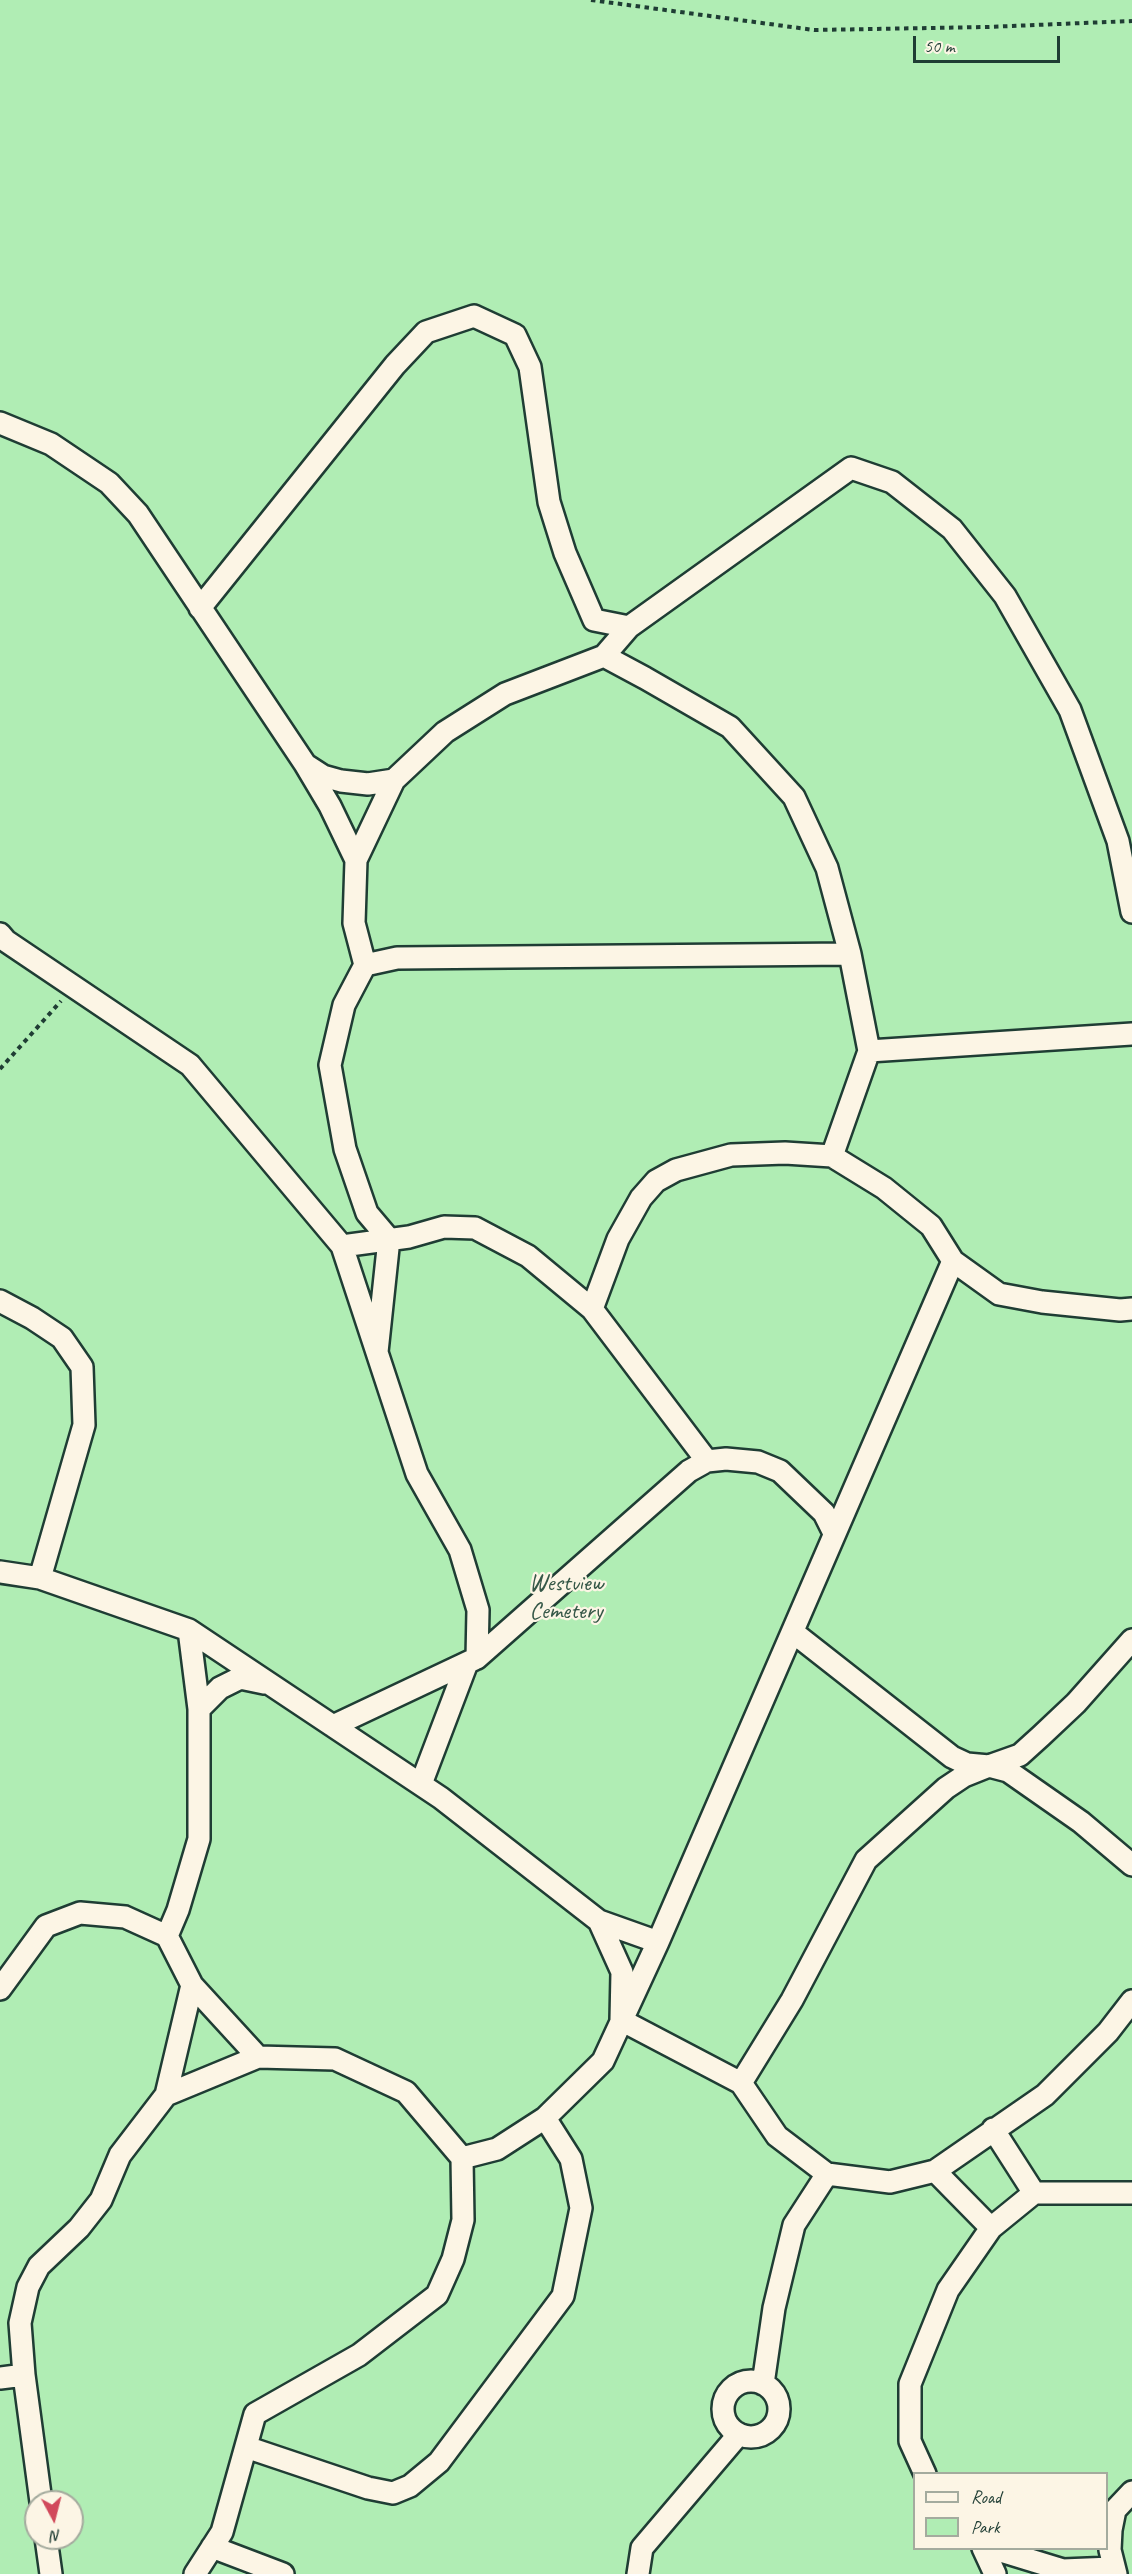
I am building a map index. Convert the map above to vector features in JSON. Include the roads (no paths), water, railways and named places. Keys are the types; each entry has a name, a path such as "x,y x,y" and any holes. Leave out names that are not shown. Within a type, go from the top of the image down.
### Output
{"lane":[{"path":"200,608 395,364 426,332 474,316 515,335 530,367 549,502 565,553 594,620 629,627"},
{"path":"0,423 51,444 109,483 138,514 305,764 330,806 356,860"},
{"path":"377,1352 389,1239 367,1213 345,1149 330,1065 344,1005 365,965 354,923 356,860 393,780 445,732 505,693 604,656 629,627 851,468 892,482 952,529 1005,596 1070,710 1118,841 1132,912"},
{"path":"604,656 730,727 794,797 827,868 850,954 869,1051 832,1156"},
{"path":"305,764 324,776 340,781 368,784 393,780"},
{"path":"0,934 6,941 190,1065 342,1246 417,1474 460,1550 478,1610 472,1661 421,1784"},
{"path":"365,965 397,958 850,954"},
{"path":"869,1051 1132,1034"},
{"path":"592,1309 618,1239 641,1198 656,1181 676,1170 731,1155 785,1153 832,1156 884,1188 931,1226 953,1261 999,1294 1042,1302 1120,1310 1132,1309"},
{"path":"342,1246 409,1237 444,1227 476,1228 528,1256 592,1309 707,1461"},
{"path":"462,2158 497,2149 545,2118 603,2061 794,1633 834,1533 953,1261"},
{"path":"0,1301 32,1318 62,1338 82,1367 84,1425 40,1578"},
{"path":"333,1726 472,1661 689,1471 707,1461 726,1459 758,1462 780,1471 824,1513 834,1533"},
{"path":"0,1572 40,1578 189,1630 421,1784 599,1921 658,1942"},
{"path":"167,1936 178,1910 199,1839 199,1709 189,1630"},
{"path":"794,1633 952,1757 967,1764 1008,1771 1021,1778 1081,1822 1132,1864"},
{"path":"741,2083 792,2000 866,1860 946,1788 964,1776 1020,1755 1076,1703 1132,1640"},
{"path":"199,1709 220,1688 240,1678 270,1684"},
{"path":"0,1989 46,1926 80,1913 125,1917 167,1936 192,1985 258,2057"},
{"path":"599,1921 622,1972 621,2020"},
{"path":"39,2490 24,2375 20,2323 28,2287 39,2266 79,2228 101,2200 120,2155 166,2094 192,1985"},
{"path":"621,2020 741,2083 777,2136 827,2174 890,2181 935,2171 1045,2095 1085,2057 1131,2005"},
{"path":"166,2094 258,2057 335,2059 406,2092 462,2158 463,2220 453,2259 437,2295 359,2355 255,2414 222,2532 195,2574"},
{"path":"246,2447 368,2488 393,2493 410,2486 439,2462 563,2296 581,2208 571,2159 545,2118"},
{"path":"993,2129 1034,2193"},
{"path":"935,2171 991,2228"},
{"path":"763,2384 774,2308 794,2225 827,2174"},
{"path":"925,2472 910,2441 910,2384 948,2290 991,2228 1034,2193 1132,2193"},
{"path":"0,2378 24,2375"},
{"path":"750,2381 763,2384 774,2392 778,2401 777,2418 772,2427 758,2436 740,2434 732,2429 723,2413 727,2395 741,2383 750,2381"},
{"path":"638,2574 642,2548 740,2434"},
{"path":"997,2550 1061,2572 1114,2571 1111,2530 1115,2510 1132,2492"},
{"path":"212,2547 283,2574"},
{"path":"48,2550 51,2574"},
{"path":"984,2550 995,2574"}],"park label":[{"name":"Westview Cemetery","path":"566,1598"}]}
